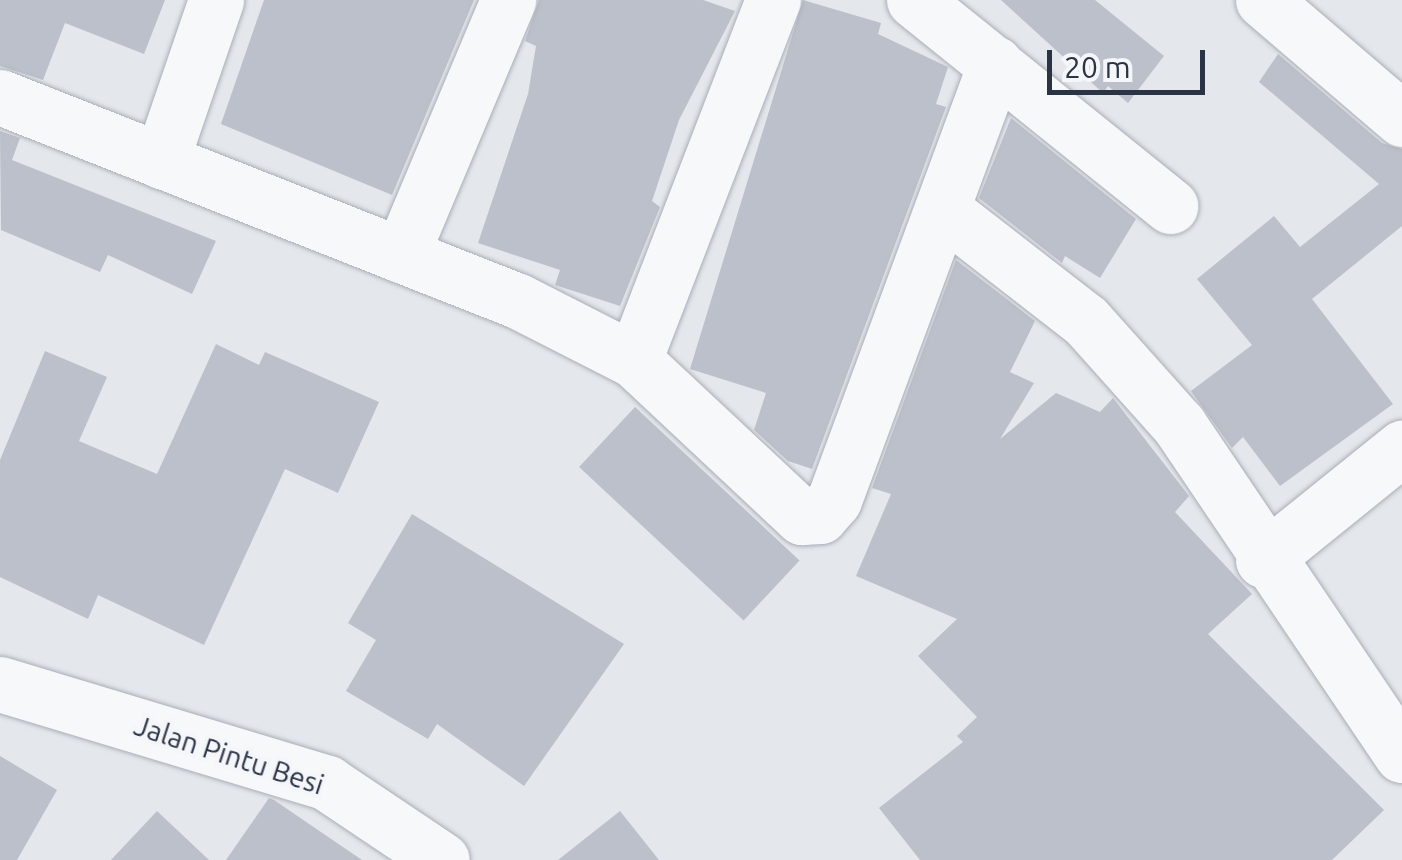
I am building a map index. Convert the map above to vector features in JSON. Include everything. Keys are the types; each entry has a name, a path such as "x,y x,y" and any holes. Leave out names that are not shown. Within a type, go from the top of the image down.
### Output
{"street":[{"path":"160,162 216,0"},
{"path":"401,256 508,0"},
{"path":"634,360 773,0"},
{"path":"914,0 1170,206"},
{"path":"1262,0 1316,18 1402,119"},
{"path":"0,97 401,256 634,360 802,517 820,516 834,500 995,64"},
{"path":"943,210 1030,273 1138,376 1402,754"},
{"path":"1263,560 1402,448"},
{"name":"Jalan Pintu Besi","path":"0,684 328,783 442,860"}],"building":[{"path":"0,0 165,0 144,54 65,23 43,80 0,66"},
{"path":"264,0 474,0 392,195 221,124"},
{"path":"539,0 703,0 735,11 679,120 652,201 660,207 620,306 555,285 560,270 478,243 528,94 536,46 525,41"},
{"path":"803,0 881,23 878,34 948,67 936,104 946,107 812,469 788,461 754,430 766,393 690,369"},
{"path":"1001,0 1095,0 1164,56 1128,103 1108,86 1103,93"},
{"path":"1278,54 1382,143 1402,149 1402,226 1312,299 1393,404 1280,486 1243,437 1232,448 1191,391 1252,345 1197,279 1274,216 1300,247 1379,184 1259,82"},
{"path":"1011,118 1136,219 1100,278 1065,256 1062,263 979,198"},
{"path":"0,131 20,138 12,160 216,241 192,294 108,255 100,272 1,230"},
{"path":"956,260 1035,321 1010,372 1034,383 1000,439 1056,393 1100,412 1113,398 1189,496 1175,512 1252,594 1208,634 1384,810 1332,860 920,860 879,808 963,742 957,736 977,717 918,656 957,619 856,576 891,494 872,488"},
{"path":"216,344 259,365 265,352 379,402 338,493 285,469 204,645 98,595 88,619 0,577 0,460 45,351 107,377 79,441 157,474"},
{"path":"635,407 800,560 744,620 579,467"},
{"path":"412,514 624,644 524,786 437,724 428,739 346,691 376,640 348,623"},
{"path":"0,756 57,790 17,860 0,860"},
{"path":"269,798 274,800 362,860 226,860"},
{"path":"157,811 209,860 111,860"},
{"path":"620,811 659,860 558,860"}]}
